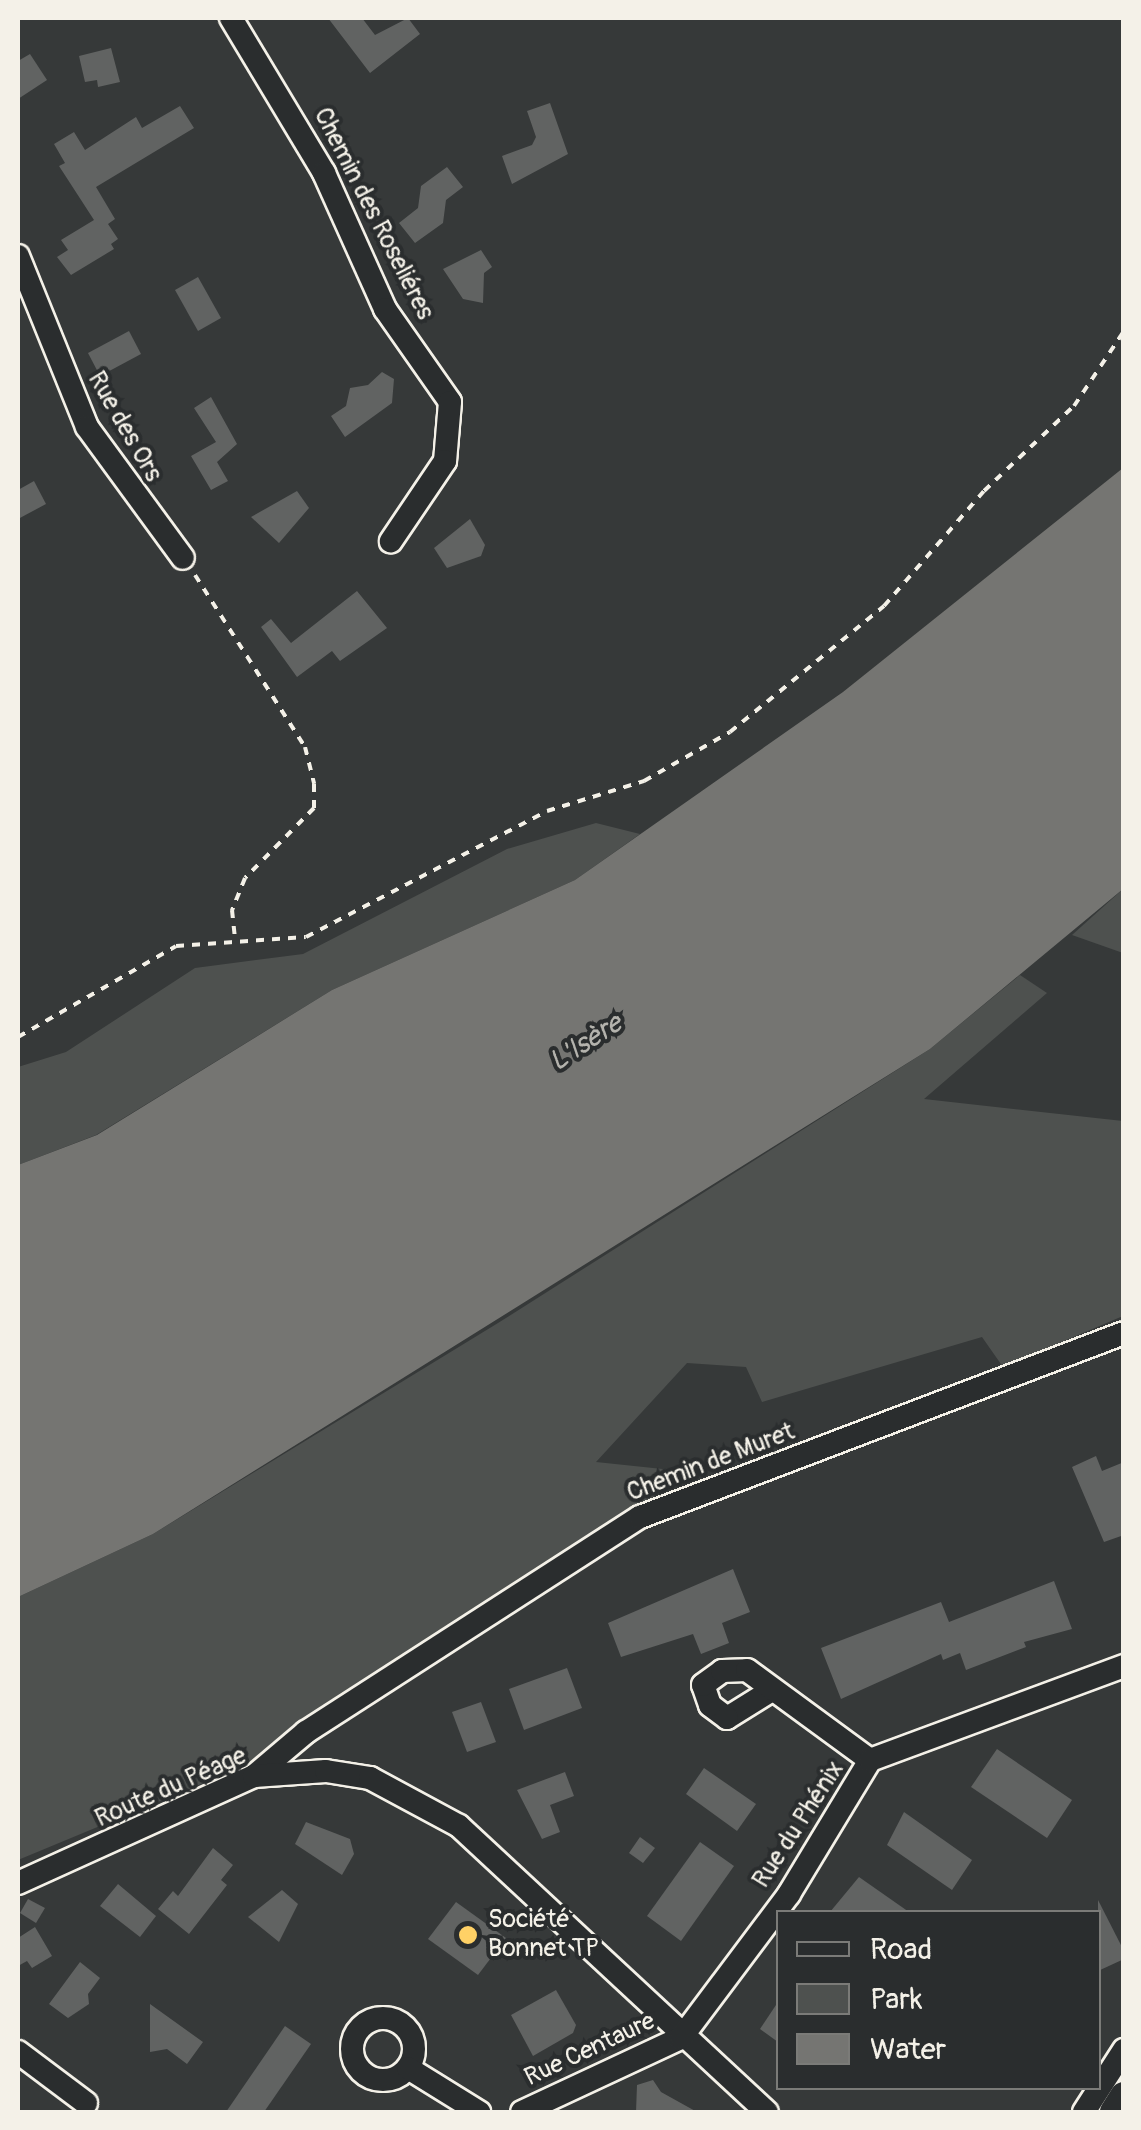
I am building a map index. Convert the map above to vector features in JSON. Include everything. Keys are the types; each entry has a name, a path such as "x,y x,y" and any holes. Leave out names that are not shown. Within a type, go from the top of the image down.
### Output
{"main road":[{"path":"1114,2112 1124,2096"}],"street":[{"name":"Chemin des Roseliéres","path":"231,18 324,172 385,309 450,402 445,460 390,541"},
{"name":"Rue des Ors","path":"18,256 87,427 183,558"},
{"name":"Chemin de Muret","path":"254,1776 306,1732 562,1562 640,1517 1124,1333"},
{"name":"Rue du Phénix","path":"777,1910 870,1760 1124,1666"},
{"path":"772,1690 870,1760"},
{"name":"Route du Péage","path":"18,1883 254,1776 326,1770 412,1796 501,1862 680,2038 766,2112"},
{"name":"Rue du Phénix","path":"680,2038 776,1911"},
{"name":"Rue Centaure","path":"522,2112 680,2038"},
{"path":"1101,2086 1124,2050"},
{"path":"18,2052 86,2103"},
{"path":"408,2068 479,2112"},
{"path":"1084,2112 1098,2090"}],"path":[{"path":"18,1037 176,946 306,937 547,811 644,781 730,732 884,606 984,491 1074,406 1124,332"},
{"path":"183,558 305,747 314,784 314,808 244,878 232,910 235,940"}],"green space":[{"path":"596,823 640,834 575,880 332,990 96,1135 18,1165 18,1067 66,1052 195,968 303,954 507,849"},
{"path":"1123,889 1123,953 1072,935"},
{"path":"1020,975 1047,993 924,1099 1123,1121 1123,1316 1003,1367 982,1337 762,1402 746,1367 687,1363 596,1462 691,1472 242,1767 18,1860 18,1597 153,1534 498,1323 930,1049"}],"water":[{"name":"L'Isère","path":"1123,468 1123,889 930,1049 153,1534 18,1597 18,1165 97,1135 332,990 575,880 843,692"}],"building":[{"path":"328,18 362,18 375,35 408,18 420,34 370,73"},
{"path":"111,48 120,82 98,87 97,80 85,82 79,56"},
{"path":"30,54 47,80 18,99 18,61"},
{"path":"550,103 568,154 512,184 502,156 532,145 536,137 527,111"},
{"path":"180,106 194,128 96,187 115,219 108,224 118,239 111,244 114,249 71,275 57,257 68,250 61,240 94,220 59,166 65,163 54,144 74,132 85,150 136,117 142,128"},
{"path":"447,167 463,187 446,200 443,223 415,243 399,223 418,208 421,186"},
{"path":"481,250 492,267 484,273 483,303 463,299 443,269"},
{"path":"198,277 221,318 198,331 175,290"},
{"path":"129,331 141,354 100,376 88,353"},
{"path":"382,372 394,379 392,403 345,437 331,416 346,406 350,388 368,385"},
{"path":"211,397 237,444 217,462 228,481 211,490 191,456 216,442 194,408"},
{"path":"34,481 46,504 18,519 18,490"},
{"path":"297,491 309,508 279,543 251,517"},
{"path":"470,519 485,545 481,556 447,568 434,548"},
{"path":"357,591 387,628 340,661 332,651 297,677 261,627 271,619 291,643"},
{"path":"1096,1456 1102,1471 1124,1462 1124,1535 1104,1542 1072,1467"},
{"path":"733,1569 750,1612 722,1623 729,1643 701,1654 693,1634 621,1657 608,1623"},
{"path":"1054,1581 1072,1629 1024,1642 1026,1647 966,1670 960,1653 943,1660 941,1654 841,1699 821,1648 941,1602 949,1622"},
{"path":"567,1668 582,1708 524,1730 509,1689"},
{"path":"481,1702 496,1742 467,1752 452,1712"},
{"path":"997,1749 1072,1800 1047,1838 971,1787"},
{"path":"704,1768 756,1804 737,1831 686,1794"},
{"path":"565,1772 574,1796 550,1805 560,1832 542,1839 517,1790"},
{"path":"904,1812 972,1860 952,1890 887,1845"},
{"path":"306,1822 350,1839 354,1854 342,1875 295,1844"},
{"path":"640,1837 655,1848 643,1863 629,1853"},
{"path":"700,1842 734,1866 681,1941 647,1916"},
{"path":"213,1848 233,1865 221,1880 227,1885 189,1934 158,1909 173,1891 178,1896"},
{"path":"859,1877 906,1910 832,1910"},
{"path":"118,1884 156,1916 140,1937 100,1906"},
{"path":"282,1890 298,1904 279,1942 248,1917"},
{"path":"28,1899 45,1908 36,1923 20,1913"},
{"path":"1098,1900 1124,1951 1124,1959 1101,1970 1101,1910"},
{"path":"456,1902 506,1938 478,1975 428,1939"},
{"path":"35,1927 52,1956 32,1968 27,1961 18,1966 18,1938"},
{"path":"80,1962 100,1978 88,1994 89,2004 68,2018 49,2004"},
{"path":"556,1990 576,2025 573,2033 533,2056 511,2015"},
{"path":"150,2004 203,2042 187,2064 167,2049 150,2052"},
{"path":"776,2005 776,2041 760,2029"},
{"path":"285,2026 311,2044 264,2112 226,2112"},
{"path":"653,2080 661,2092 697,2112 636,2112 637,2085"}],"place":[{"name":"Société Bonnet TP","path":"468,1935"}]}
